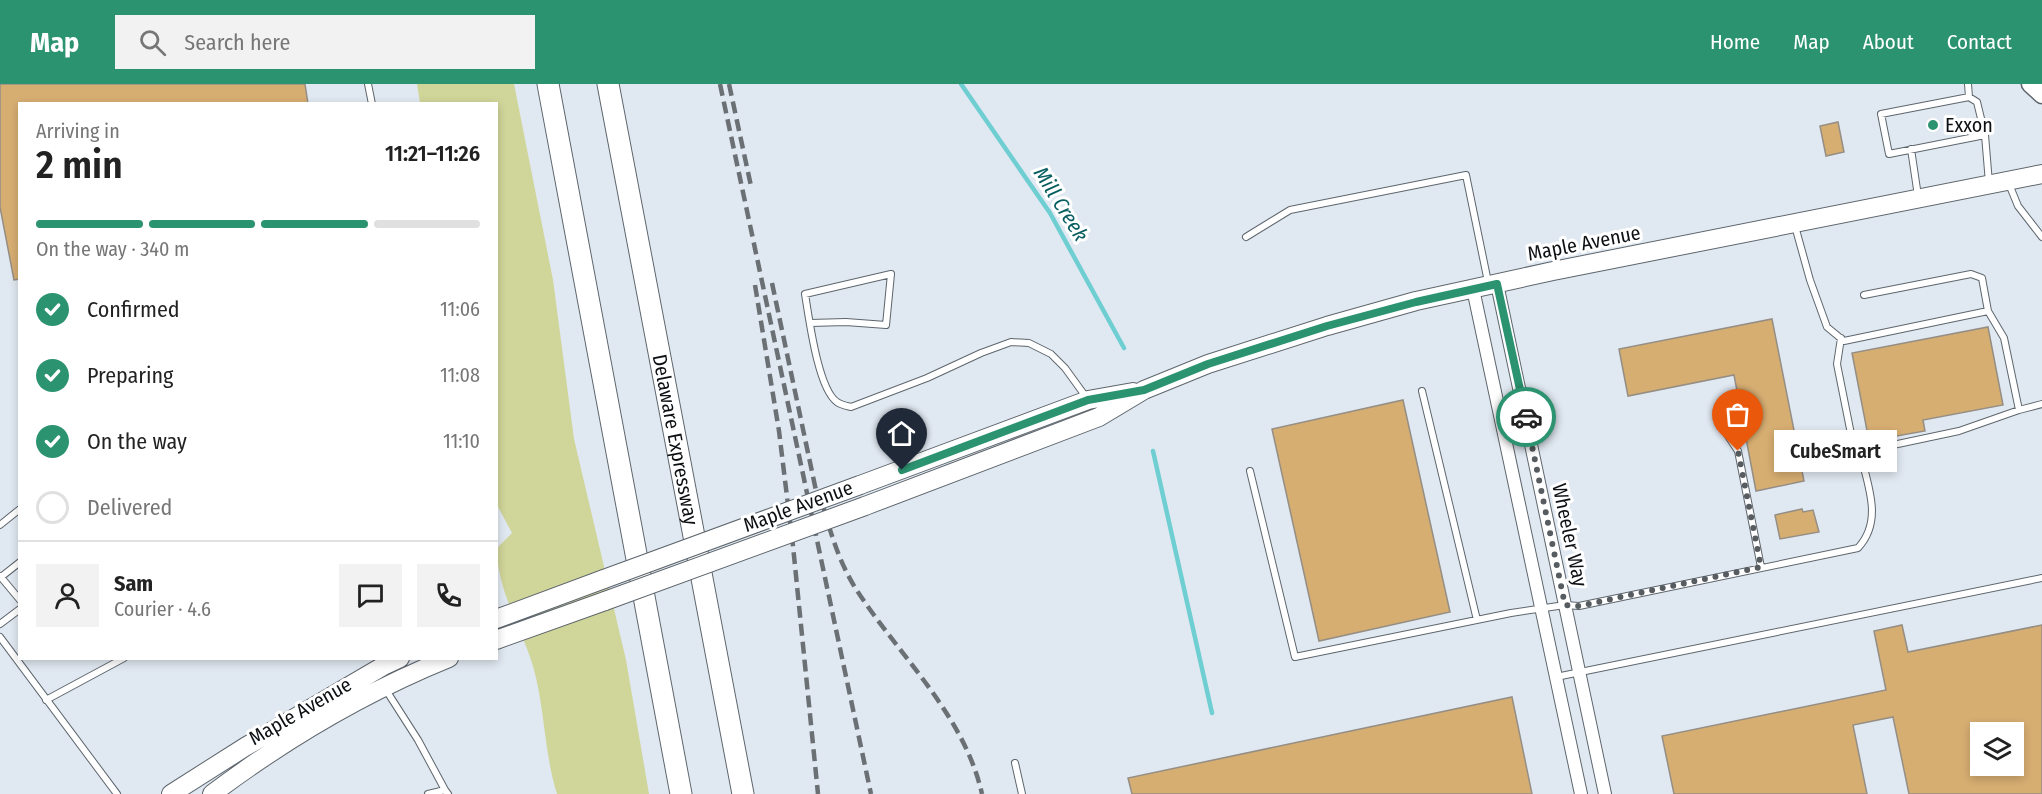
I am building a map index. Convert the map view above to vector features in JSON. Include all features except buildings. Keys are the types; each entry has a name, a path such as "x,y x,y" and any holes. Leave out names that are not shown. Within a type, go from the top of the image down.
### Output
{"highway":[{"path":"548,84 681,794"},
{"name":"Delaware Expressway","path":"608,84 743,794"}],"main road":[{"path":"2030,84 2042,94"},
{"name":"Maple Avenue","path":"498,639 865,506 1099,417 1144,390 1208,364 1327,326 1486,286 1794,222 2042,174"},
{"name":"Maple Avenue","path":"498,618 1088,400 1144,390"},
{"name":"Maple Avenue","path":"171,794 255,741 396,660"},
{"name":"Maple Avenue","path":"212,794 246,769 319,724 385,688 445,660"}],"street":[{"name":"Wheeler Way","path":"1486,286 1565,605 1605,794"},
{"path":"1486,286 1541,608 1581,794"}],"lane":[{"path":"368,84 372,102"},
{"path":"1968,84 1969,97"},
{"path":"1985,135 1889,154 1881,114 1969,97 1977,102 1985,135 1989,185"},
{"path":"1911,149 1918,198"},
{"path":"1246,237 1290,210 1466,175 1486,286"},
{"path":"2008,181 2018,206 2042,237"},
{"path":"1794,222 1810,280 1827,327 1844,341 1988,311"},
{"path":"810,323 846,322 886,325 891,274 805,294 810,323 825,387 837,402 851,407 1011,342 1029,343 1051,354 1065,368 1088,400"},
{"path":"1864,295 1971,274 1982,278 1988,311 2004,338 2019,410"},
{"path":"1250,471 1295,657 1541,608 1579,606 1858,548 1866,539 1874,516 1860,452 1852,439 1837,364 1841,338"},
{"path":"1422,391 1477,620"},
{"path":"1860,452 1959,431 2042,404"},
{"path":"1717,419 1738,451 1761,567"},
{"path":"0,525 18,511"},
{"path":"18,563 1,576 18,597"},
{"path":"1556,677 2042,578"},
{"path":"0,624 18,610"},
{"path":"0,637 117,794"},
{"path":"46,700 120,660"},
{"path":"385,688 447,792 428,794"},
{"path":"1016,763 1022,794"}],"green space":[{"path":"417,84 514,84 553,280 574,439 626,660 649,794 557,794 549,763 533,666 505,594 498,564 498,547 512,533 498,507 498,102 420,102"}],"waterway":[{"name":"Mill Creek","path":"961,84 1050,213 1124,348"},
{"name":"Mill Creek","path":"1153,451 1212,713"}],"railway":[{"path":"720,84 871,794"},
{"path":"729,84 751,186"},
{"path":"772,283 818,500"},
{"path":"755,285 779,431 818,794"},
{"path":"819,491 834,541 849,578 946,712 973,765 982,794"}],"way so far":[{"path":"1526,417 1565,605 1579,606 1761,567 1738,451"}],"place":[{"name":"Exxon","path":"1933,125"},
{"name":"CubeSmart","path":"1738,451"}],"route":[{"path":"902,470 1088,400 1144,390 1208,364 1327,326 1416,302 1497,284 1526,417"}]}
